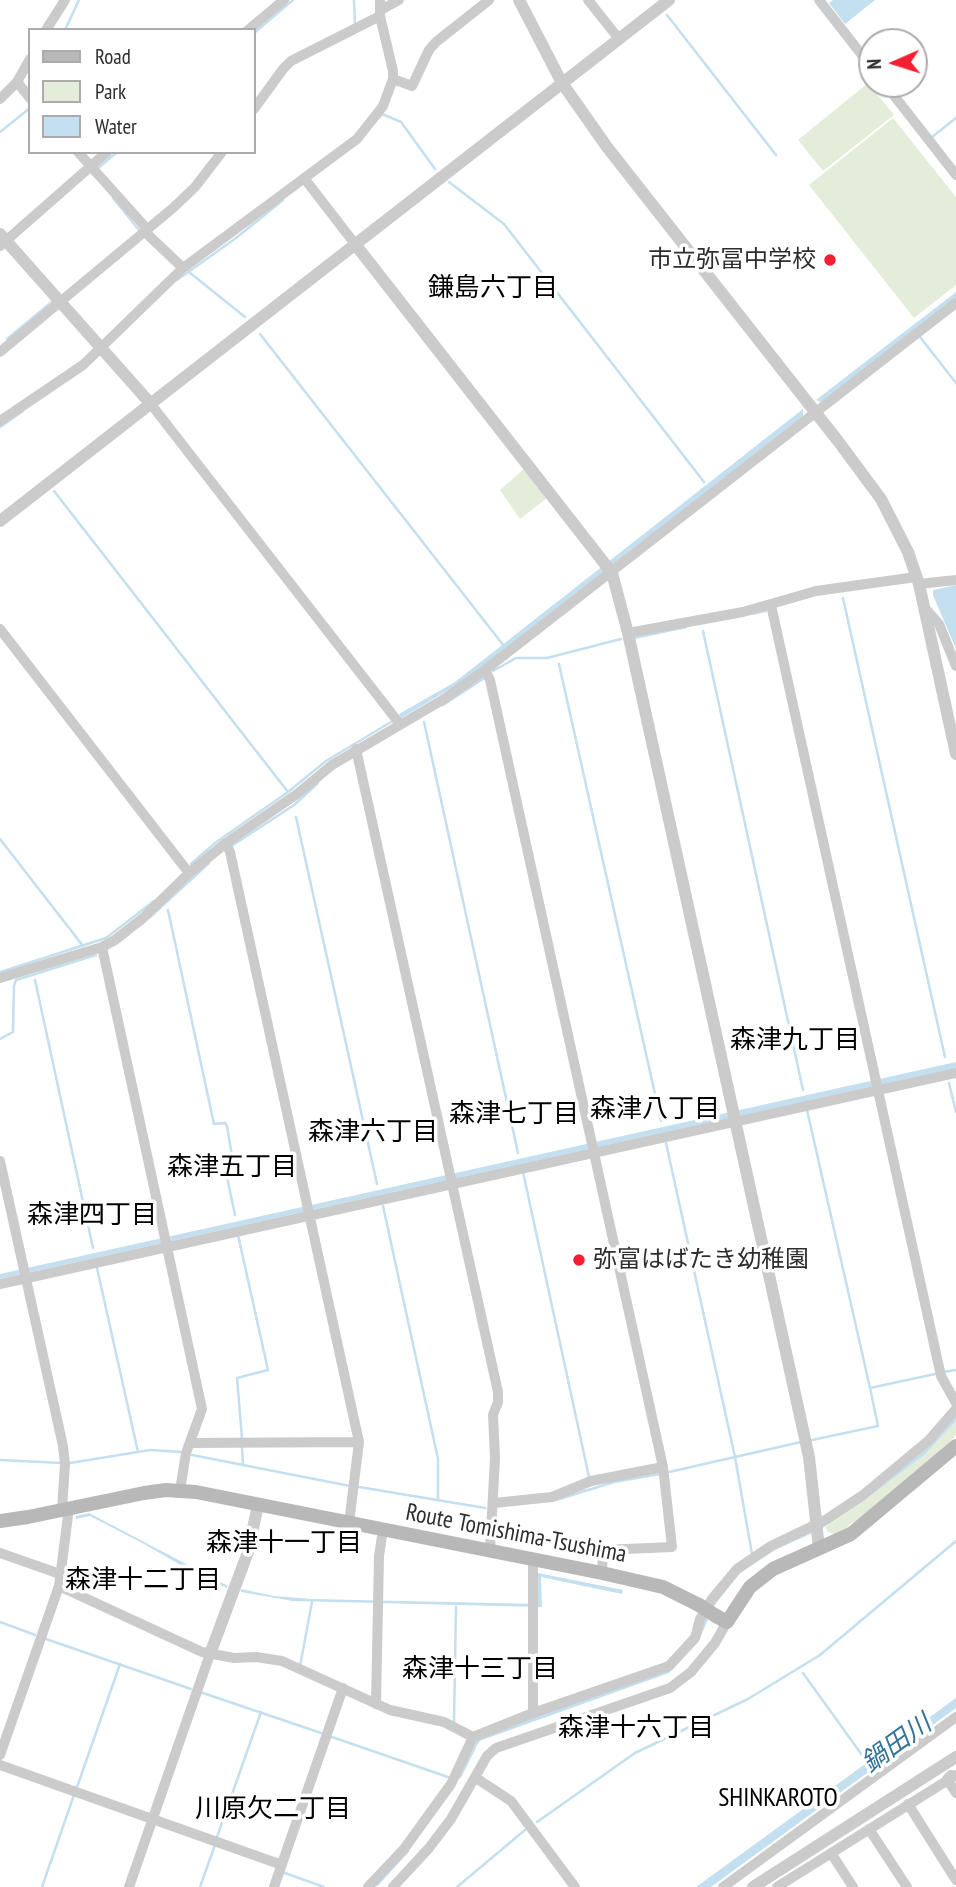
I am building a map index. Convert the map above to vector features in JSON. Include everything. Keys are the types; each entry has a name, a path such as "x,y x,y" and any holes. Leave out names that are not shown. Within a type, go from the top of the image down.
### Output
{"main road":[{"path":"722,1619 761,1577 787,1562 818,1532 851,1534 955,1445"},
{"name":"Route Tomishima-Tsushima","path":"0,1521 144,1493 180,1490 490,1550 663,1587 722,1619"}],"street":[{"path":"47,28 65,0"},
{"path":"250,28 284,0"},
{"path":"256,105 291,61 400,0"},
{"path":"393,79 412,86 429,50 436,42 489,0"},
{"path":"519,0 562,83 607,148 881,499 908,552 917,580 956,754"},
{"path":"588,0 618,39"},
{"path":"0,521 669,0"},
{"path":"819,0 858,50"},
{"path":"0,421 83,365 183,268 357,139 383,106 393,79 380,9"},
{"path":"0,99 16,82 28,62"},
{"path":"16,82 28,95"},
{"path":"896,98 956,175"},
{"path":"80,154 146,231 183,268"},
{"path":"105,154 2,240 61,302 150,404 399,723"},
{"path":"0,335 4,348 146,231 195,187 220,154"},
{"path":"304,178 608,568 628,633 809,1457 818,1532"},
{"path":"0,978 102,947 115,940 226,843 297,794 332,765 399,723 444,699 485,670 608,568 956,303"},
{"path":"628,633 771,606 816,591 917,580 956,580"},
{"path":"771,606 941,1376 956,1403"},
{"path":"923,606 939,624 956,666"},
{"path":"0,629 190,873"},
{"path":"485,670 490,680 663,1467 671,1547 603,1550 601,1573"},
{"path":"356,749 498,1392 498,1402 493,1415 495,1458 490,1550"},
{"path":"226,843 359,1442 349,1523"},
{"path":"102,947 202,1409 186,1453 180,1490"},
{"path":"0,1284 24,1274 309,1216 451,1180 734,1115 876,1085 956,1073"},
{"path":"0,1161 63,1446 66,1509 59,1586 0,1755"},
{"path":"368,1887 404,1849 451,1784 473,1737 533,1713 669,1666 695,1638 697,1625 712,1599 737,1569 771,1546 818,1532 929,1440 956,1409"},
{"path":"190,1443 359,1442"},
{"path":"494,1503 552,1497 591,1481 663,1467"},
{"path":"129,1887 247,1552 258,1505"},
{"path":"376,1704 379,1556 383,1530"},
{"path":"0,1552 60,1574"},
{"path":"533,1560 533,1713"},
{"path":"59,1586 210,1654 282,1661 390,1710 444,1722 473,1737"},
{"path":"393,1887 451,1819 487,1756 496,1748 670,1688 691,1672 715,1643 722,1619"},
{"path":"274,1887 344,1688"},
{"path":"723,1887 956,1717"},
{"path":"753,1887 956,1757"},
{"path":"0,1765 282,1865"},
{"path":"777,1887 953,1774 956,1793"},
{"path":"476,1778 511,1801 575,1887"},
{"path":"908,1804 956,1880"},
{"path":"869,1829 907,1887"},
{"path":"831,1853 853,1887"},
{"path":"792,1877 799,1887"}],"green space":[{"path":"858,91 858,98 880,98 894,115 823,171 798,140"},
{"path":"893,118 956,197 956,285 914,318 809,185"},
{"path":"525,468 547,498 520,519 500,490"},
{"path":"956,1421 956,1434 948,1447 864,1517 850,1524 845,1532 838,1535 828,1532 825,1527 923,1455"}],"water":[{"path":"833,0 875,0 845,24 829,3"},
{"path":"956,292 956,299 848,383 821,402 816,400"},
{"path":"803,409 803,416 462,682 401,718 399,714 455,682"},
{"path":"956,585 956,649 933,590"},
{"path":"956,1062 956,1068 0,1279 0,1274"},
{"path":"956,1414 956,1421 924,1455 862,1502 821,1529 775,1550 740,1573 714,1606 699,1640 669,1673 482,1740 480,1737 656,1673 700,1625 712,1605 748,1563 821,1524"},
{"path":"89,1513 228,1586 227,1588 90,1516 76,1519 76,1516"},
{"path":"538,1573 623,1590 622,1594 541,1577 542,1607 293,1601 241,1592 241,1589 274,1596 312,1599 538,1604"},
{"name":"鍋田川","path":"956,1698 956,1708 711,1887 696,1887"}],"waterway":[{"path":"66,28 79,0"},
{"path":"256,31 293,0"},
{"path":"354,0 355,25"},
{"path":"667,15 776,155"},
{"path":"0,132 28,110"},
{"path":"380,117 382,114 401,122 435,169"},
{"path":"932,137 956,118"},
{"path":"97,169 115,154"},
{"path":"449,182 504,224 704,482"},
{"path":"113,198 139,230"},
{"path":"177,280 283,200"},
{"path":"189,272 245,317"},
{"path":"7,339 53,301"},
{"path":"260,334 504,646"},
{"path":"920,337 956,383"},
{"path":"0,427 23,411"},
{"path":"54,491 288,792"},
{"path":"843,598 945,1057"},
{"path":"751,614 766,611"},
{"path":"634,638 686,627"},
{"path":"703,631 803,1090"},
{"path":"493,671 516,658 547,658 621,639"},
{"path":"559,664 661,1121"},
{"path":"443,705 483,679"},
{"path":"191,864 215,843 288,792 326,761 391,722"},
{"path":"424,722 518,1153"},
{"path":"233,845 294,805 318,783"},
{"path":"296,817 377,1184"},
{"path":"0,839 83,946"},
{"path":"149,918 209,863"},
{"path":"0,972 106,938 154,901"},
{"path":"168,910 214,1124 225,1123 227,1126 232,1156 223,1158 235,1215"},
{"path":"0,1039 13,1032 16,980 96,955"},
{"path":"35,980 93,1248"},
{"path":"949,1083 956,1112"},
{"path":"807,1110 870,1388"},
{"path":"666,1143 735,1457 752,1554"},
{"path":"523,1172 589,1477"},
{"path":"383,1206 438,1459 438,1500"},
{"path":"238,1235 268,1370 237,1378 242,1438"},
{"path":"97,1268 138,1452"},
{"path":"943,1372 956,1370"},
{"path":"812,1440 878,1426 870,1388 935,1374"},
{"path":"669,1472 801,1442"},
{"path":"242,1447 243,1464"},
{"path":"70,1463 150,1450 183,1452"},
{"path":"192,1455 350,1486"},
{"path":"0,1460 61,1463"},
{"path":"556,1500 614,1482 660,1474"},
{"path":"359,1487 485,1508"},
{"path":"537,1822 635,1753 748,1699 820,1655 956,1541"},
{"path":"300,1666 312,1602"},
{"path":"454,1722 456,1607"},
{"path":"0,1622 35,1635"},
{"path":"46,1639 191,1689"},
{"path":"76,1790 120,1664"},
{"name":"鍋田川","path":"803,1673 867,1762"},
{"path":"203,1693 321,1733"},
{"path":"217,1837 261,1712"},
{"path":"329,1736 448,1777"},
{"path":"460,1777 478,1741 483,1738"},
{"path":"42,1887 74,1795"},
{"path":"457,1887 525,1830"},
{"path":"200,1887 215,1845"},
{"path":"377,1885 408,1851"},
{"path":"282,1872 324,1887"}],"place":[{"name":"市立弥冨中学校","path":"830,260"},
{"name":"弥富はばたき幼稚園","path":"579,1260"}],"district":[{"name":"鎌島六丁目","path":"493,289"},
{"name":"森津九丁目","path":"795,1041"},
{"name":"森津八丁目","path":"655,1110"},
{"name":"森津七丁目","path":"514,1115"},
{"name":"森津六丁目","path":"373,1133"},
{"name":"森津五丁目","path":"232,1168"},
{"name":"森津四丁目","path":"92,1216"},
{"name":"森津十一丁目","path":"284,1544"},
{"name":"森津十二丁目","path":"143,1581"},
{"name":"森津十三丁目","path":"480,1670"},
{"name":"森津十六丁目","path":"636,1729"},
{"name":"SHINKAROTO","path":"778,1799"},
{"name":"川原欠二丁目","path":"273,1810"}]}
